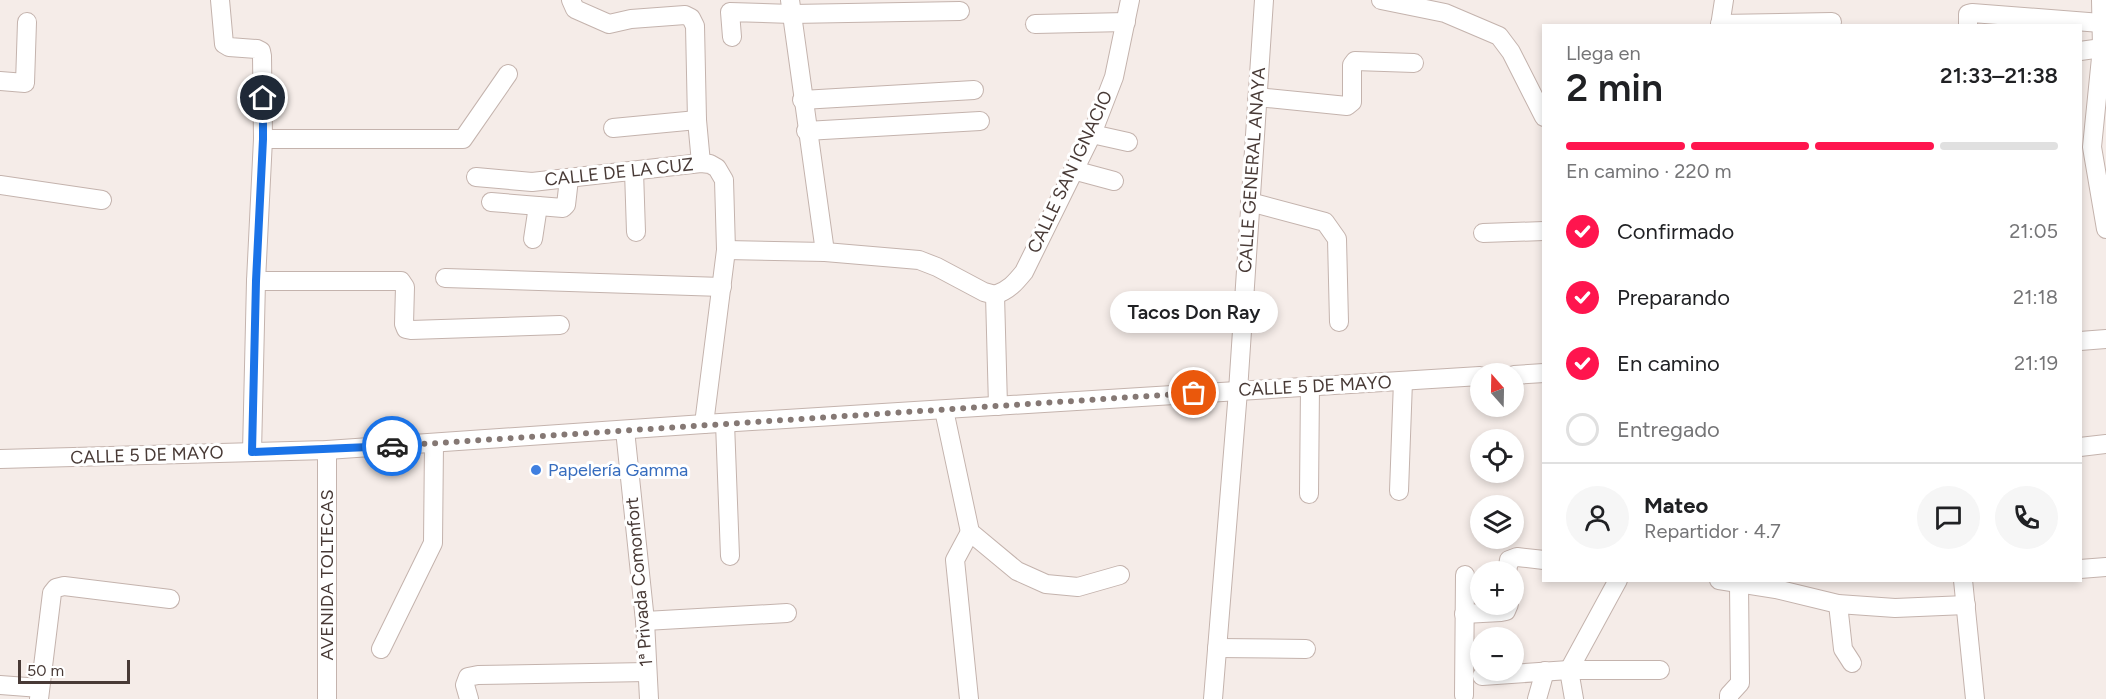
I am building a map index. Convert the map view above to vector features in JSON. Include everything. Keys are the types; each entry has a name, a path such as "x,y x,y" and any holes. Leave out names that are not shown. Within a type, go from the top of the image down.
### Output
{"street":[{"path":"220,0 224,44 229,47 257,50 262,56 263,139 256,281 252,452"},
{"path":"571,0 575,9 609,24 631,19 685,15 691,18 695,26 700,163"},
{"name":"CALLE SAN IGNACIO","path":"995,295 1005,292 1024,272 1092,134 1114,77 1130,0"},
{"name":"CALLE GENERAL ANAYA","path":"1213,699 1238,391 1264,0"},
{"path":"1381,0 1445,7 1499,36 1511,52 1542,113"},
{"path":"1720,24 1724,0"},
{"path":"2101,0 2103,59 2086,147 2106,229"},
{"path":"791,7 806,130 825,252"},
{"path":"732,37 730,12 791,7 960,11"},
{"path":"1968,24 1968,14 1972,13 2101,23"},
{"path":"0,81 25,83 27,22"},
{"path":"1035,24 1126,22"},
{"path":"1757,24 1832,22"},
{"path":"2082,52 2103,59"},
{"path":"1257,97 1347,106 1352,102 1352,65 1355,61 1414,63"},
{"path":"263,139 463,139 508,74"},
{"path":"802,100 974,90"},
{"path":"613,128 697,120"},
{"path":"806,130 980,121"},
{"path":"1092,134 1128,142"},
{"name":"CALLE DE LA CUZ","path":"476,177 532,182 700,163 711,164 717,168 724,180 726,249 704,424"},
{"path":"1073,170 1114,181"},
{"path":"634,171 636,232"},
{"path":"491,202 563,208 566,205 569,179"},
{"path":"0,185 102,200"},
{"path":"1250,202 1325,222 1337,239 1339,322"},
{"path":"533,239 538,206"},
{"path":"1484,233 1542,231"},
{"path":"726,249 825,252 919,260 984,292 995,295 998,406"},
{"path":"445,278 722,286"},
{"path":"256,281 402,281 405,287 404,324 406,329 411,330 560,325"},
{"path":"2082,341 2106,339"},
{"path":"1524,374 1542,373"},
{"name":"CALLE 5 DE MAYO","path":"0,459 327,450 704,424 1470,377"},
{"path":"1399,491 1403,381"},
{"path":"1309,494 1310,386"},
{"path":"944,410 969,532 955,560 969,699"},
{"path":"725,423 730,556"},
{"name":"1ª Privada Comonfort","path":"625,430 645,621 649,699"},
{"path":"381,649 433,543 434,444"},
{"path":"2082,447 2106,444"},
{"name":"AVENIDA TOLTECAS","path":"327,450 327,699"},
{"path":"969,532 1017,572 1046,585 1078,587 1120,575"},
{"path":"1524,563 1542,560"},
{"path":"2082,569 2106,567"},
{"path":"1464,695 1465,575"},
{"path":"1574,699 1569,670 1617,582"},
{"path":"1726,582 1776,585 1838,604 1895,608 1966,605"},
{"path":"1963,582 1975,699"},
{"path":"1729,699 1729,695 1740,683 1739,584"},
{"path":"0,685 40,694 52,593 56,588 64,586 170,599"},
{"path":"1838,604 1843,649 1852,663"},
{"path":"645,621 787,613"},
{"path":"1464,614 1470,614"},
{"path":"1217,648 1306,649"},
{"path":"1524,673 1660,670"},
{"path":"1537,699 1545,671"},
{"path":"469,699 465,685 468,677 478,675 647,672"}],"way so far":[{"path":"392,446 1194,393"}],"place":[{"name":"Tacos Don Ray","path":"1194,393"},
{"name":"Papelería Gamma","path":"536,470"}],"route":[{"path":"263,98 252,452 392,446"}]}
